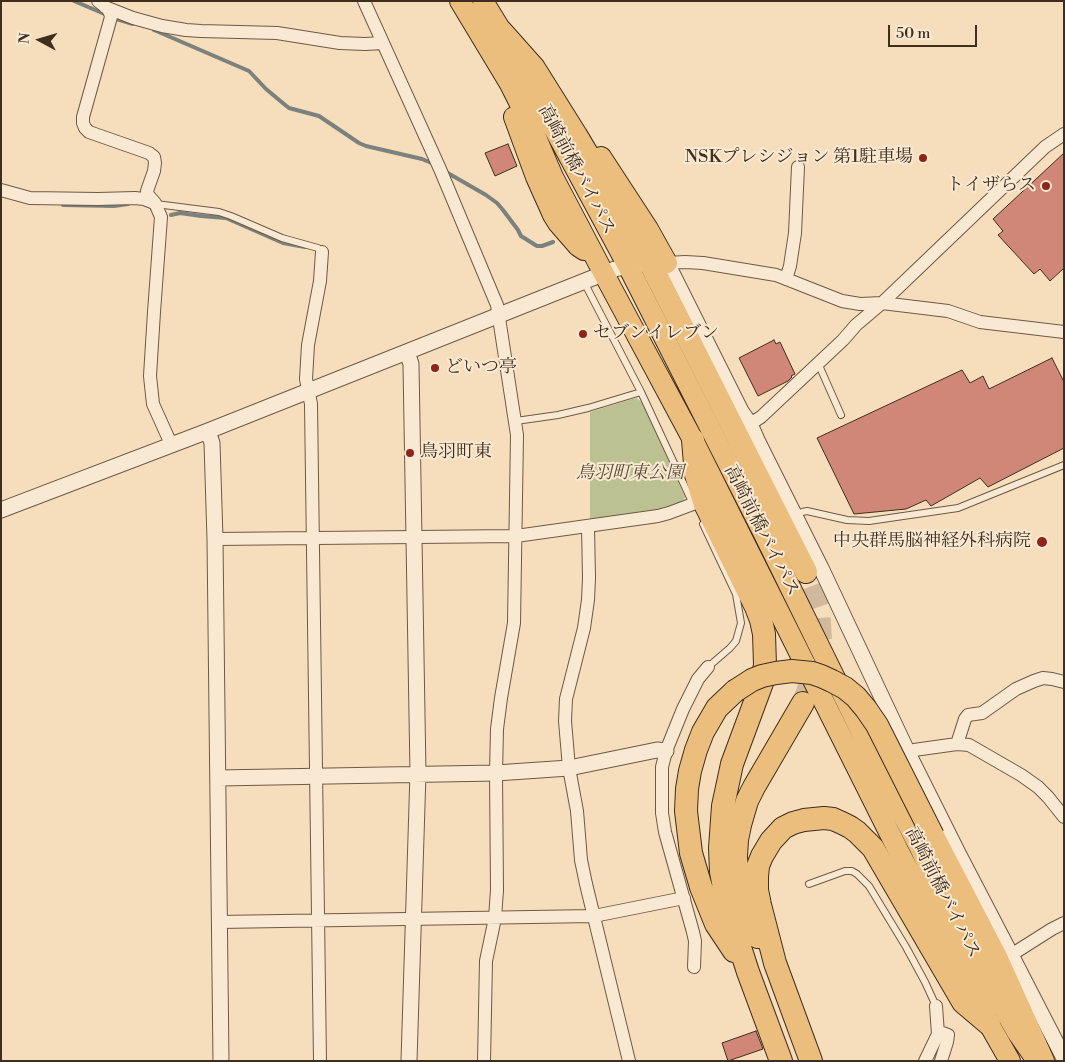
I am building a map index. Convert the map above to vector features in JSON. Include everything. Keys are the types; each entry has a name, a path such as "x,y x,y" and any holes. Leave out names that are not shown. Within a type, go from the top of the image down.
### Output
{"highway":[{"name":"高崎前橋バイパス","path":"460,1 510,84 532,128 553,177 693,440 899,852 1010,1061"},
{"path":"483,1 502,32 534,68 614,198 806,572"},
{"name":"高崎前橋バイパス","path":"497,1 648,230 648,264 768,543 966,943 1018,1032 1038,1061"},
{"path":"693,440 696,476 704,502 756,608 761,620 766,648 766,665 762,683 732,764 724,800 721,824 720,872 729,913 748,972 782,1061"},
{"path":"748,972 716,924 701,887 691,853 686,811 690,771 704,732 718,708 734,691 762,676 792,671 812,674 845,688 856,697 877,725 996,957 1043,1061"},
{"path":"775,962 751,924 743,905 737,875 737,840 747,802 803,703"},
{"path":"811,1061 775,962 757,890 758,866 771,841 783,828 804,820 824,818 833,820 858,832 873,848 963,1002 989,1024"}],"street":[{"path":"91,1 134,18 186,30 277,33 340,43 365,44 383,42"},
{"path":"364,1 440,169 497,305 518,436 514,623 499,712 496,773 497,890 486,961 484,1061"},
{"path":"102,5 110,13 111,17 83,117 83,123 89,132 149,153 154,157 154,171 147,191 161,217 150,376 153,404 171,444"},
{"path":"750,424 761,417 856,325 882,304 1045,147 1064,134"},
{"path":"786,279 795,233 798,167"},
{"path":"1,190 30,198 135,198 144,199 155,204"},
{"path":"320,1061 311,404 306,379 308,345 320,281 322,252"},
{"path":"1,510 604,274 648,264 704,263 776,275 842,301 948,311 980,322 1064,332"},
{"path":"648,264 750,424 821,568 908,753 1064,1058"},
{"path":"407,352 411,364 418,774 409,1061"},
{"path":"208,430 212,443 215,539 221,1061"},
{"path":"215,539 516,536 658,516 695,508"},
{"path":"588,526 588,600 584,628 568,688 566,704 565,721 568,768 577,811 581,860 629,1061"},
{"path":"694,968 695,941 665,832 662,813 662,766 666,751 691,692 698,679 708,667"},
{"path":"957,744 968,715 982,713 1026,683 1043,678 1064,682"},
{"path":"908,753 914,750 957,744 969,745 1032,783 1048,797 1064,817"},
{"path":"218,778 496,773 568,768 657,750 666,751"},
{"path":"219,922 594,916 684,898"},
{"path":"1011,955 1052,928 1064,923"},
{"path":"925,1061 938,1034 936,1006"},
{"path":"938,1034 948,1035 941,1061"}],"lane":[{"path":"155,204 219,212 282,238 318,248 322,252"},
{"path":"584,282 641,392 695,508"},
{"path":"818,363 841,415"},
{"path":"516,421 558,415 641,392"},
{"path":"795,516 807,511 847,520 869,521 958,508 1064,465"},
{"path":"702,522 736,594 741,623 736,641 708,667"},
{"path":"809,884 845,871 852,871 858,874 869,886 906,947 936,1006"}],"green space":[{"name":"鳥羽町東公園","path":"636,398 642,402 685,497 683,503 666,510 590,520 590,412"}],"building":[{"path":"508,144 517,166 495,176 485,153"},
{"name":"トイザらス","path":"1064,153 1064,268 1050,281 1040,269 1034,274 998,235 1003,231 993,219"},
{"path":"774,340 776,344 780,342 795,374 788,381 758,396 739,358"},
{"path":"1052,358 1064,382 1064,448 988,487 980,478 931,506 926,500 906,509 854,514 817,438 962,370 970,383 983,376 989,389"},
{"path":"756,1031 763,1049 728,1061 722,1043"}],"waterway":[{"path":"74,1 107,15"},
{"path":"113,18 133,24"},
{"path":"154,30 249,71 266,89 289,108 319,116 359,143 422,159 434,164"},
{"path":"446,172 497,203 521,236 537,246 553,242"},
{"path":"63,205 114,206 128,204"},
{"path":"171,215 180,213 226,218 283,243 305,247"}],"tunnel":[{"path":"803,703 817,664 821,640 819,607 806,572"}],"place":[{"name":"NSKプレシジョン 第1駐車場","path":"923,158"},
{"name":"トイザらス","path":"1046,186"},
{"name":"セブンイレブン","path":"583,334"},
{"name":"どいつ亭","path":"435,368"},
{"name":"鳥羽町東","path":"410,453"},
{"name":"中央群馬脳神経外科病院","path":"1042,542"}]}
